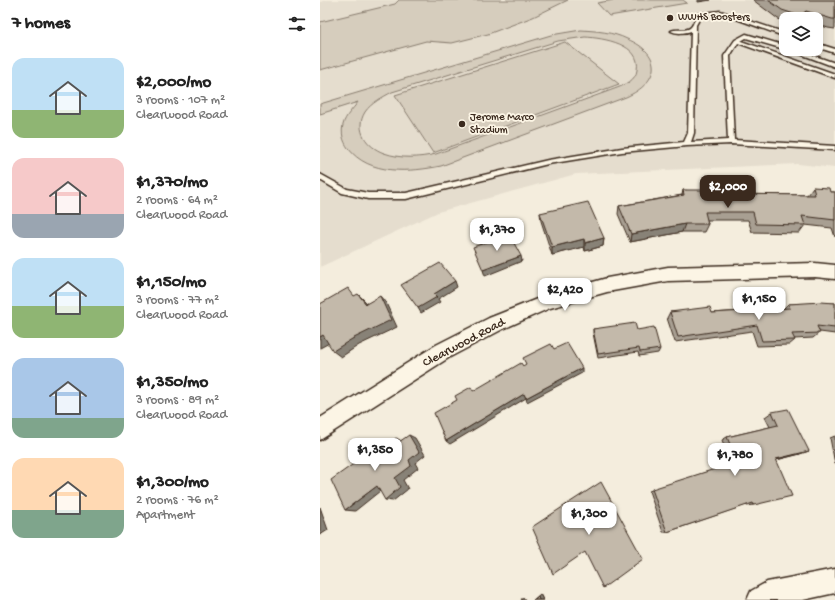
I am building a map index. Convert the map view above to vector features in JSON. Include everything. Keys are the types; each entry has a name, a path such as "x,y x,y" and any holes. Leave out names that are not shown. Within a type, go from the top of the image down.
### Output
{"street":[{"name":"Clearwood Road","path":"320,430 443,351 495,324 547,302 607,285 668,274 815,270 835,272"},
{"path":"760,600 767,595 835,581"}],"lane":[{"path":"687,144 691,132 694,27 699,15 720,12 779,33"},
{"path":"674,31 688,31 694,27"},
{"path":"731,142 727,56 737,41 741,37 746,36 779,46"},
{"path":"737,41 835,76"},
{"path":"823,47 835,51"},
{"path":"810,56 835,65"},
{"path":"320,176 327,182 345,191 368,196 406,196 548,162 622,150 687,144 731,142 835,148"}],"shaded area":[{"path":"327,0 835,0 835,168 798,164 576,174 438,212 320,267 320,2"},
{"path":"399,0 568,0 533,17 488,34 452,43 426,41 320,70 320,22 395,4"},
{"path":"614,0 683,0 687,3 609,16 597,3"},
{"path":"581,30 605,32 622,37 639,45 647,52 652,60 653,68 651,76 646,84 626,97 441,166 417,170 391,170 379,168 357,157 348,148 343,137 343,125 347,116 358,102 320,114 320,104 551,35","holes":["585,37 611,41 627,48 634,54 637,61 635,77 627,84 617,88 436,154 410,157 390,155 372,147 364,137 361,125 365,112 374,103 392,92 558,41"]},
{"name":"Jerome Marco Stadium","path":"565,42 619,84 433,153 395,95"}],"building":[{"path":"768,0 835,0 835,19 823,16 823,12 788,12 782,10"},
{"path":"813,187 829,188 830,192 835,192 835,220 802,216 805,225 756,224 753,212 705,212 708,224 685,224 631,234 619,206 684,195 683,190 720,190 721,194 815,195"},
{"path":"588,202 604,238 585,243 584,239 552,247 540,213"},
{"path":"509,234 521,256 483,270 473,247"},
{"path":"440,263 455,281 434,294 437,297 418,308 401,285"},
{"path":"348,288 354,296 358,294 366,304 380,296 391,320 352,339 333,351 323,335 320,337 320,304"},
{"path":"821,302 835,303 835,328 817,326 820,333 792,334 795,340 762,341 757,325 678,337 670,312 710,307 712,313 790,308 788,304"},
{"path":"635,323 637,330 654,327 660,349 640,352 639,348 598,354 593,329"},
{"path":"567,343 582,368 526,398 524,394 446,441 434,413 457,400 455,396 471,387 473,391 521,363 523,366 526,364 523,358 551,344 554,349"},
{"path":"788,409 809,451 776,459 792,496 754,505 753,503 667,532 652,489 737,462 727,437 778,425 772,412"},
{"path":"409,435 419,452 409,460 411,466 395,478 400,487 385,500 377,486 345,510 331,480 366,455 368,459 396,438 399,442"},
{"path":"601,482 643,559 603,588 585,552 553,574 532,527"}],"place":[{"name":"WWHS Boosters","path":"670,18"},
{"name":"Jerome Marco Stadium","path":"462,124"}]}
